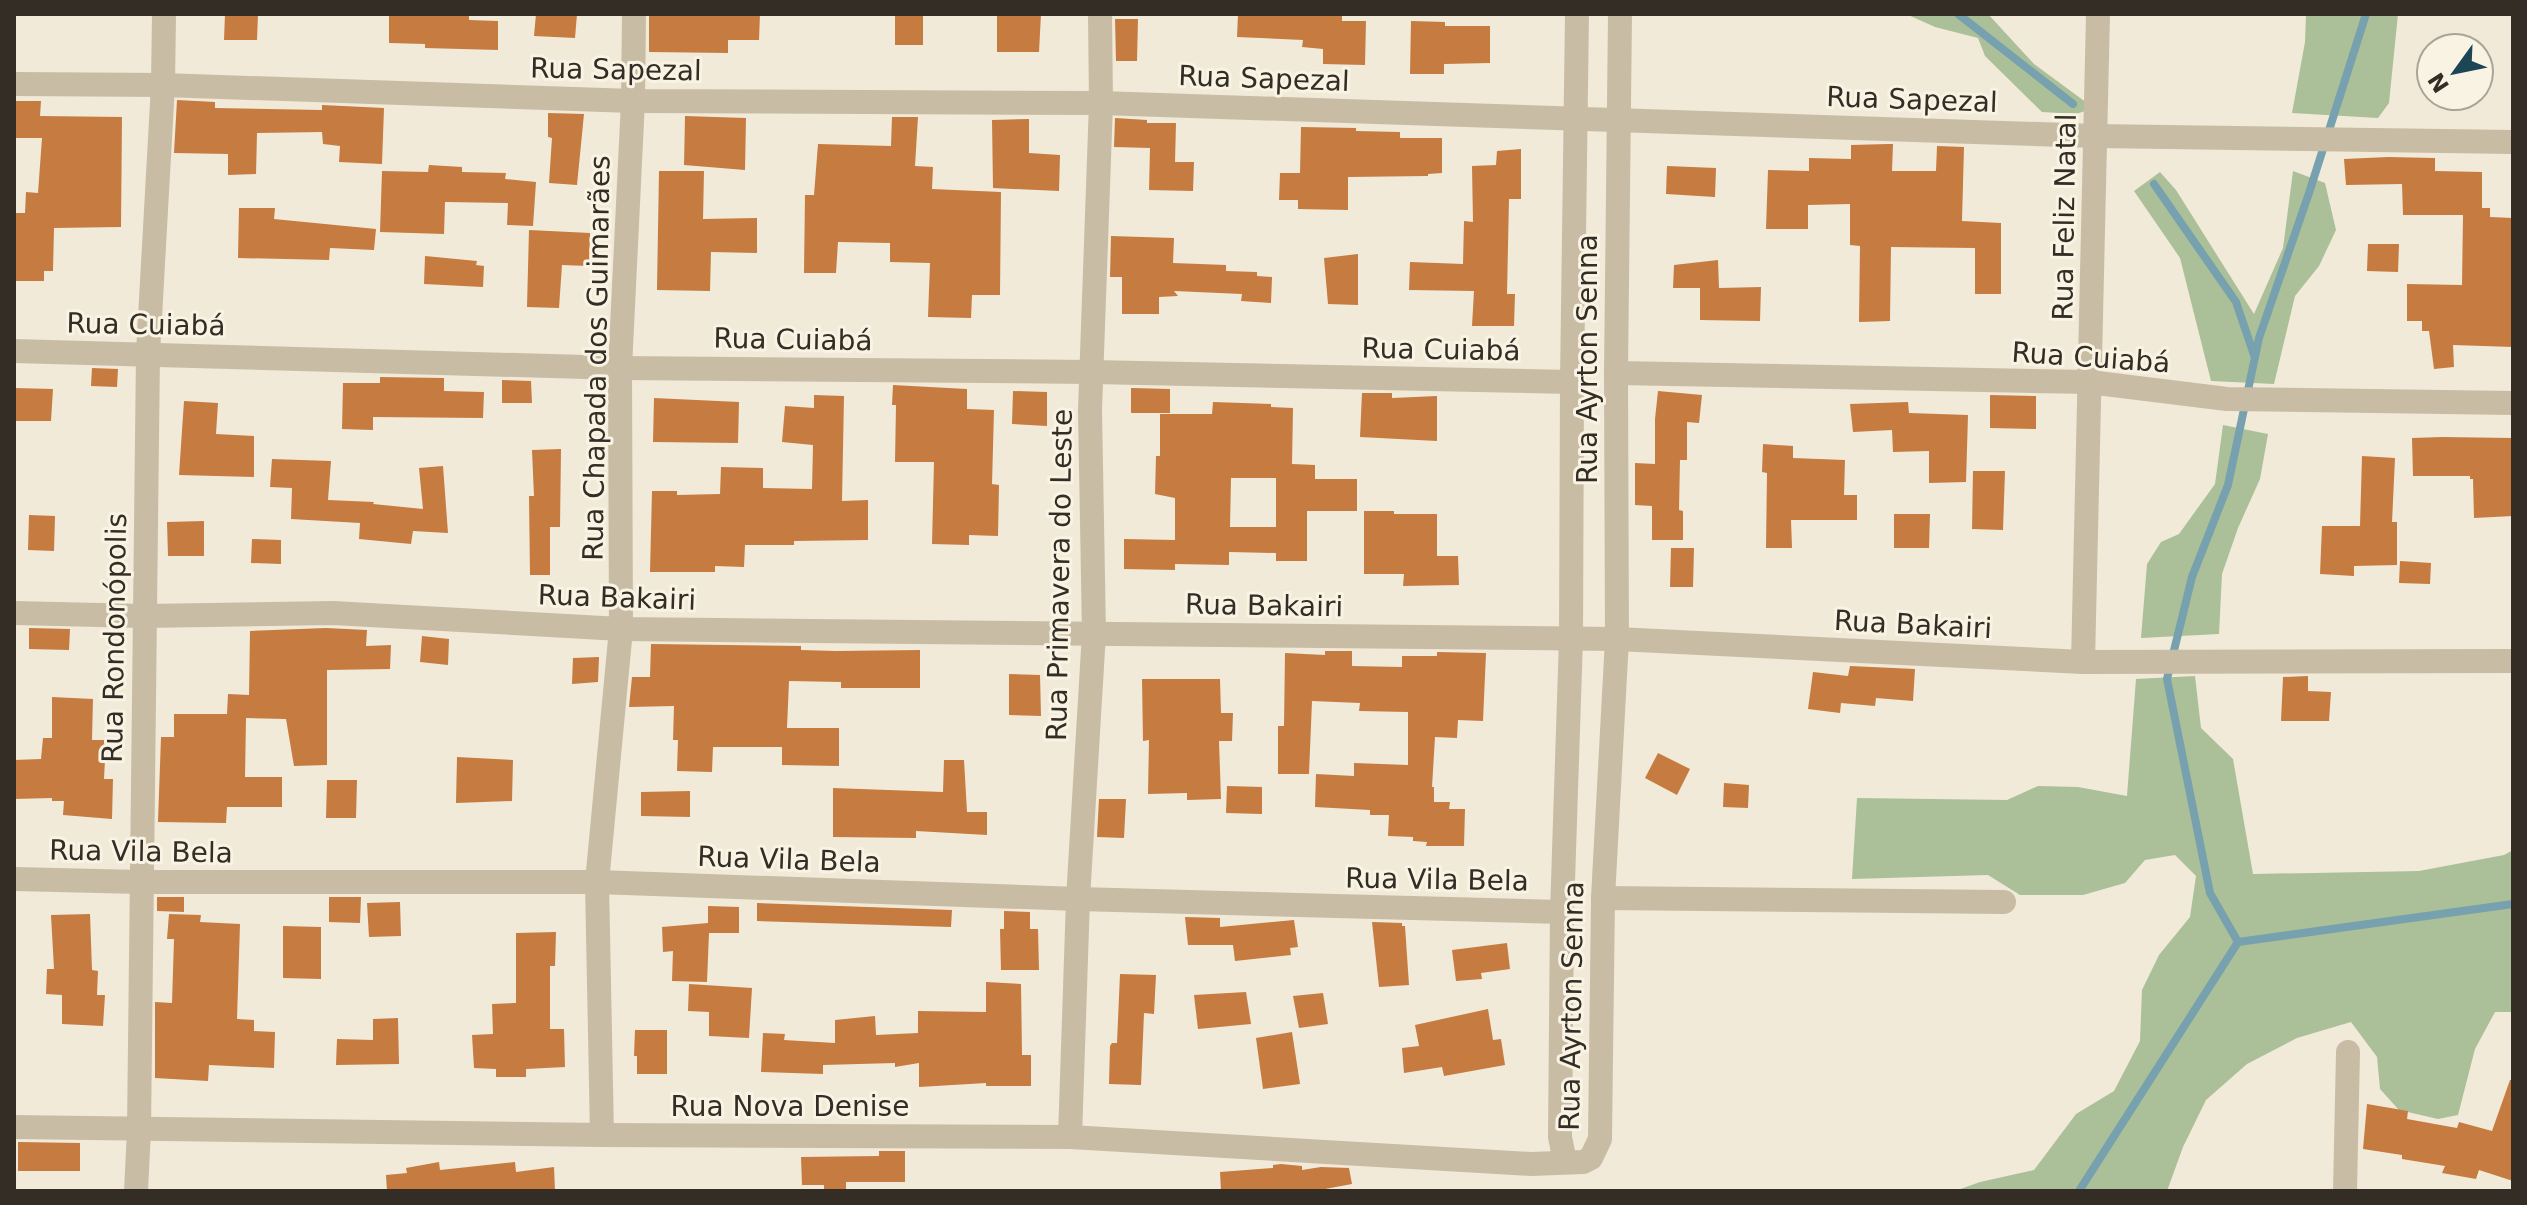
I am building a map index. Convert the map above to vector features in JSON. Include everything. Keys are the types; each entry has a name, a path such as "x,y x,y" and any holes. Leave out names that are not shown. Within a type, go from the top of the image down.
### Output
{"street":[{"name":"Rua Rondonópolis","path":"136,1191 148,353 164,14"},
{"name":"Rua Chapada dos Guimarães","path":"602,1135 597,882 621,629 620,368 633,101 634,14"},
{"name":"Rua Primavera do Leste","path":"1070,1137 1078,899 1094,633 1090,410 1101,103 1100,14"},
{"name":"Rua Ayrton Senna","path":"1577,14 1571,639 1562,912 1560,1137 1565,1162 1583,1162 1591,1158 1600,1139 1603,898 1617,639 1620,14"},
{"name":"Rua Feliz Natal","path":"2083,662 2098,14"},
{"name":"Rua Sapezal","path":"14,84 163,85 633,101 1101,103 2096,136 2513,142"},
{"name":"Rua Cuiabá","path":"14,351 620,368 1092,372 1572,382"},
{"name":"Rua Cuiabá","path":"1616,373 2089,382 2227,399 2513,403"},
{"name":"Rua Bakairi","path":"14,613 143,616 333,613 621,629 1617,639 2083,662 2513,661"},
{"name":"Rua Vila Bela","path":"14,879 597,882 1562,912"},
{"path":"1603,898 2004,902"},
{"path":"2345,1191 2348,1052"},
{"name":"Rua Nova Denise","path":"14,1127 602,1135 1070,1137 1531,1164 1565,1162"}],"green space":[{"path":"1906,14 1988,14 2034,64 2087,103 2088,110 2076,114 2042,112 1985,56 1978,38 1935,27"},
{"path":"2306,14 2398,14 2389,103 2378,118 2292,113 2305,42"},
{"path":"2293,171 2325,183 2336,230 2319,266 2295,296 2274,384 2211,381 2180,258 2134,191 2160,172 2176,190 2254,314 2283,248"},
{"path":"2223,425 2268,434 2260,479 2222,574 2219,634 2141,638 2147,564 2161,542 2179,534 2215,484"},
{"path":"2195,676 2201,728 2233,759 2253,874 2419,871 2504,855 2513,850 2513,1012 2495,1012 2475,1049 2458,1115 2438,1119 2399,1110 2380,1089 2377,1057 2351,1022 2297,1038 2247,1064 2206,1100 2183,1147 2167,1191 1955,1191 2034,1170 2076,1114 2114,1091 2140,1041 2142,990 2159,955 2190,917 2196,876 2175,855 2145,860 2125,883 2083,895 2020,895 1988,875 1852,879 1857,798 2007,800 2038,786 2078,787 2127,796 2136,679"}],"building":[{"path":"225,14 258,14 257,40 224,40"},
{"path":"389,14 469,14 469,20 498,21 498,50 425,48 425,44 389,43"},
{"path":"536,14 577,14 575,38 534,36"},
{"path":"649,14 760,14 759,40 728,40 728,53 649,52"},
{"path":"895,14 923,14 923,45 895,45"},
{"path":"997,14 1041,14 1039,52 997,52"},
{"path":"1238,14 1342,14 1342,21 1366,21 1365,65 1323,64 1323,49 1302,47 1303,40 1237,37"},
{"path":"1115,19 1138,19 1137,61 1116,61"},
{"path":"1411,21 1445,22 1445,26 1490,26 1490,63 1444,64 1444,74 1410,74"},
{"path":"177,100 215,102 215,108 322,110 322,105 384,108 382,164 339,162 340,146 323,144 322,132 257,133 256,174 228,175 228,154 174,153"},
{"path":"14,101 41,101 40,116 122,117 121,227 54,228 53,271 44,271 44,281 14,281 14,213 25,213 26,192 38,193 42,138 14,138"},
{"path":"548,113 584,114 577,185 549,183 552,138 548,137"},
{"path":"685,116 746,118 745,170 684,165"},
{"path":"892,117 918,117 915,166 933,167 932,189 1001,192 1000,295 972,295 971,318 928,317 930,263 890,262 890,243 838,242 836,273 804,273 805,195 814,195 818,144 891,146"},
{"path":"1115,118 1176,123 1175,162 1194,162 1193,191 1149,190 1150,148 1114,147"},
{"path":"1029,119 1029,153 1060,155 1059,191 993,188 992,120"},
{"path":"1301,127 1356,128 1356,131 1400,132 1400,138 1442,138 1442,173 1428,176 1348,177 1348,210 1298,209 1298,200 1279,200 1280,173 1300,173"},
{"path":"1893,144 1892,171 1936,171 1937,146 1964,147 1962,221 2001,223 2001,294 1975,294 1975,248 1891,247 1890,321 1859,322 1860,246 1850,245 1850,204 1808,205 1808,229 1766,229 1768,170 1809,171 1809,158 1851,159 1851,145"},
{"path":"1521,149 1521,199 1509,199 1507,294 1515,294 1514,326 1472,326 1474,291 1409,290 1410,262 1463,264 1464,221 1473,222 1472,166 1496,165 1497,151"},
{"path":"2435,158 2435,171 2482,172 2482,208 2490,208 2490,217 2513,218 2513,347 2453,345 2454,367 2434,369 2429,331 2422,331 2422,321 2407,321 2407,284 2462,285 2463,215 2403,215 2402,184 2346,185 2344,159"},
{"path":"429,165 462,167 462,172 506,173 505,179 536,182 533,226 507,225 508,203 445,202 444,234 380,232 382,171 428,172"},
{"path":"1667,166 1716,168 1715,197 1666,194"},
{"path":"659,171 704,171 703,219 757,218 757,253 711,252 710,291 657,290"},
{"path":"239,208 275,208 274,219 376,229 374,250 330,248 329,260 238,258"},
{"path":"529,230 590,233 589,266 562,265 559,308 527,307"},
{"path":"1111,236 1174,238 1173,263 1226,265 1226,271 1257,272 1257,276 1272,277 1271,303 1241,301 1242,294 1174,291 1178,296 1159,297 1159,314 1122,314 1122,277 1110,277"},
{"path":"2368,244 2399,244 2398,272 2367,271"},
{"path":"1358,254 1358,305 1328,304 1324,258"},
{"path":"425,256 477,261 476,265 484,266 483,287 424,284"},
{"path":"1718,260 1719,288 1761,287 1760,321 1700,320 1700,288 1673,288 1674,265"},
{"path":"92,368 118,369 117,387 91,386"},
{"path":"380,377 444,378 444,391 484,392 483,418 373,417 373,430 342,429 343,383 380,383"},
{"path":"502,380 531,381 532,403 502,403"},
{"path":"893,385 967,389 967,409 994,410 992,484 999,485 998,536 969,535 969,545 932,544 934,462 895,462 896,405 892,405"},
{"path":"14,388 53,389 51,421 14,421"},
{"path":"1131,388 1170,389 1170,413 1131,413"},
{"path":"1013,391 1047,392 1047,426 1012,424"},
{"path":"1658,391 1702,395 1699,423 1687,422 1687,460 1680,460 1679,510 1683,511 1683,540 1652,540 1652,506 1635,505 1635,463 1655,464"},
{"path":"1362,393 1392,393 1392,398 1437,396 1437,441 1360,437"},
{"path":"814,395 844,396 842,501 868,500 868,540 745,545 744,567 715,566 715,572 650,572 652,491 677,491 677,495 720,494 721,467 763,468 763,488 812,489 813,445 782,442 785,406 814,408"},
{"path":"1990,395 2036,396 2036,429 1990,428"},
{"path":"654,398 739,402 738,443 653,442"},
{"path":"184,401 218,403 216,434 254,436 254,477 179,475"},
{"path":"1213,402 1293,408 1292,464 1315,465 1315,479 1357,479 1357,511 1307,511 1307,561 1276,561 1276,553 1229,552 1229,565 1175,564 1175,570 1124,569 1124,539 1175,540 1175,498 1155,494 1156,456 1160,456 1160,414 1212,414","holes":["1231,478 1276,478 1276,527 1230,527"]},
{"path":"1908,402 1909,413 1968,415 1966,482 1929,483 1929,451 1893,452 1892,430 1853,432 1850,404"},
{"path":"2412,438 2513,438 2513,516 2474,518 2473,479 2470,476 2413,476"},
{"path":"1763,444 1793,446 1793,458 1845,460 1844,495 1857,495 1857,520 1791,520 1792,548 1766,548 1767,473 1762,472"},
{"path":"561,449 560,527 550,527 550,575 530,575 529,496 534,496 532,450"},
{"path":"2362,456 2395,458 2392,522 2397,522 2397,565 2354,566 2354,576 2320,574 2322,526 2360,526"},
{"path":"272,459 331,461 328,500 423,509 419,468 443,466 448,533 413,531 411,544 359,539 360,523 291,519 292,488 270,487"},
{"path":"1973,471 2005,471 2003,530 1972,529"},
{"path":"1364,511 1437,514 1437,556 1458,556 1459,585 1403,586 1404,574 1364,574"},
{"path":"1894,514 1930,514 1929,548 1894,548"},
{"path":"29,515 55,516 54,551 28,550"},
{"path":"204,521 204,556 168,556 167,522"},
{"path":"252,539 281,540 281,564 251,563"},
{"path":"1671,548 1694,548 1693,587 1670,587"},
{"path":"2400,561 2431,563 2430,584 2399,583"},
{"path":"29,628 70,629 69,650 29,649"},
{"path":"367,630 366,646 391,645 390,669 327,670 327,765 294,766 286,719 246,718 245,777 282,777 282,807 227,807 226,823 158,822 161,737 174,737 174,714 227,714 228,694 249,695 250,631"},
{"path":"422,636 449,639 448,665 420,662"},
{"path":"651,644 801,646 801,650 836,651 920,650 920,688 841,688 841,682 789,681 787,728 839,728 839,766 782,765 782,747 713,747 712,772 677,771 678,740 673,740 674,706 629,707 632,677 650,677"},
{"path":"1325,651 1352,651 1352,666 1402,667 1402,656 1437,656 1437,652 1486,653 1483,721 1458,720 1457,738 1435,737 1434,802 1450,802 1449,809 1465,809 1464,846 1426,846 1427,842 1413,841 1413,837 1388,836 1389,815 1370,815 1370,810 1315,807 1316,774 1354,776 1354,763 1408,765 1408,712 1359,711 1360,703 1312,701 1309,774 1278,774 1278,726 1284,726 1285,653 1325,655"},
{"path":"599,657 598,682 572,684 573,658"},
{"path":"1850,666 1915,669 1913,701 1876,698 1875,706 1841,703 1840,713 1808,709 1813,672 1848,676"},
{"path":"1009,674 1040,675 1041,716 1009,715"},
{"path":"2308,676 2308,691 2331,692 2329,721 2281,721 2283,677"},
{"path":"1142,679 1220,679 1221,713 1233,713 1232,741 1219,741 1221,799 1187,800 1187,793 1148,794 1149,740 1143,741"},
{"path":"52,697 93,699 92,740 106,740 104,779 113,779 112,819 63,815 64,801 52,801 52,798 14,799 14,760 41,759 43,738 52,738"},
{"path":"1658,753 1690,769 1677,795 1645,778"},
{"path":"457,757 513,760 512,801 456,803"},
{"path":"944,760 964,760 967,812 987,812 987,835 916,831 916,838 833,837 833,788 943,792"},
{"path":"327,780 357,780 356,818 326,818"},
{"path":"1724,783 1749,785 1748,808 1723,807"},
{"path":"1227,786 1262,787 1262,814 1226,813"},
{"path":"690,791 690,817 641,816 641,792"},
{"path":"1099,799 1126,799 1124,838 1097,837"},
{"path":"157,897 184,897 184,912 157,911"},
{"path":"329,897 361,897 360,923 329,922"},
{"path":"400,902 401,936 369,937 367,903"},
{"path":"757,903 952,910 951,927 757,921"},
{"path":"708,906 739,907 739,933 709,933 707,982 672,981 673,951 663,952 662,927 708,923"},
{"path":"1004,911 1030,912 1030,929 1038,929 1039,970 1001,970 1000,929 1004,929"},
{"path":"90,914 92,970 98,971 97,995 105,995 103,1026 62,1024 62,995 46,994 47,969 54,969 51,915"},
{"path":"169,914 201,915 200,922 240,924 237,1019 254,1020 254,1031 275,1032 274,1068 209,1065 208,1081 155,1078 155,1002 172,1003 174,939 167,939"},
{"path":"1185,917 1220,918 1220,927 1294,920 1298,947 1290,948 1291,955 1235,961 1233,945 1188,945"},
{"path":"1372,922 1402,923 1405,926 1409,985 1379,987"},
{"path":"283,926 321,927 321,979 283,978"},
{"path":"556,932 555,966 550,966 550,1029 564,1029 565,1067 526,1069 526,1077 496,1077 496,1069 474,1068 472,1035 493,1034 492,1004 516,1003 516,933"},
{"path":"1507,943 1510,969 1481,973 1482,979 1456,981 1452,950"},
{"path":"1120,974 1156,975 1154,1014 1144,1013 1141,1085 1109,1084 1110,1046 1117,1043"},
{"path":"986,982 1021,984 1022,1055 1031,1055 1031,1086 986,1086 986,1083 919,1087 919,1063 895,1067 895,1063 823,1065 823,1074 761,1072 763,1033 785,1034 784,1040 835,1043 835,1020 875,1016 876,1035 918,1033 918,1011 986,1012"},
{"path":"689,984 752,988 749,1038 709,1036 709,1012 688,1011"},
{"path":"1246,992 1251,1024 1198,1029 1194,995"},
{"path":"1323,993 1328,1024 1299,1028 1293,996"},
{"path":"1488,1009 1493,1040 1501,1039 1505,1065 1444,1076 1442,1067 1404,1073 1402,1048 1419,1046 1415,1025"},
{"path":"398,1018 399,1064 336,1065 337,1039 373,1040 373,1019"},
{"path":"635,1030 667,1030 667,1074 637,1074"},
{"path":"1292,1032 1300,1084 1263,1089 1256,1038"},
{"path":"2510,1080 2513,1080 2513,1181 2479,1170 2476,1179 2442,1173 2445,1166 2363,1149 2367,1104 2408,1111 2407,1119 2457,1128 2459,1122 2492,1131"},
{"path":"18,1142 80,1143 80,1171 18,1171"},
{"path":"879,1151 905,1151 905,1182 846,1182 846,1191 824,1191 824,1185 802,1185 801,1157 879,1156"},
{"path":"439,1162 440,1170 515,1162 516,1172 554,1167 555,1191 387,1191 386,1175 407,1173 406,1168"},
{"path":"1273,1165 1302,1166 1302,1170 1349,1168 1352,1184 1325,1189 1221,1191 1220,1172 1273,1168"}],"waterway":[{"path":"1958,14 2073,104"},
{"path":"2238,942 2210,893 2167,679 2192,577 2228,485 2259,338 2366,14"},
{"path":"2154,184 2236,302 2254,355"},
{"path":"2079,1191 2238,942 2513,904"}]}
